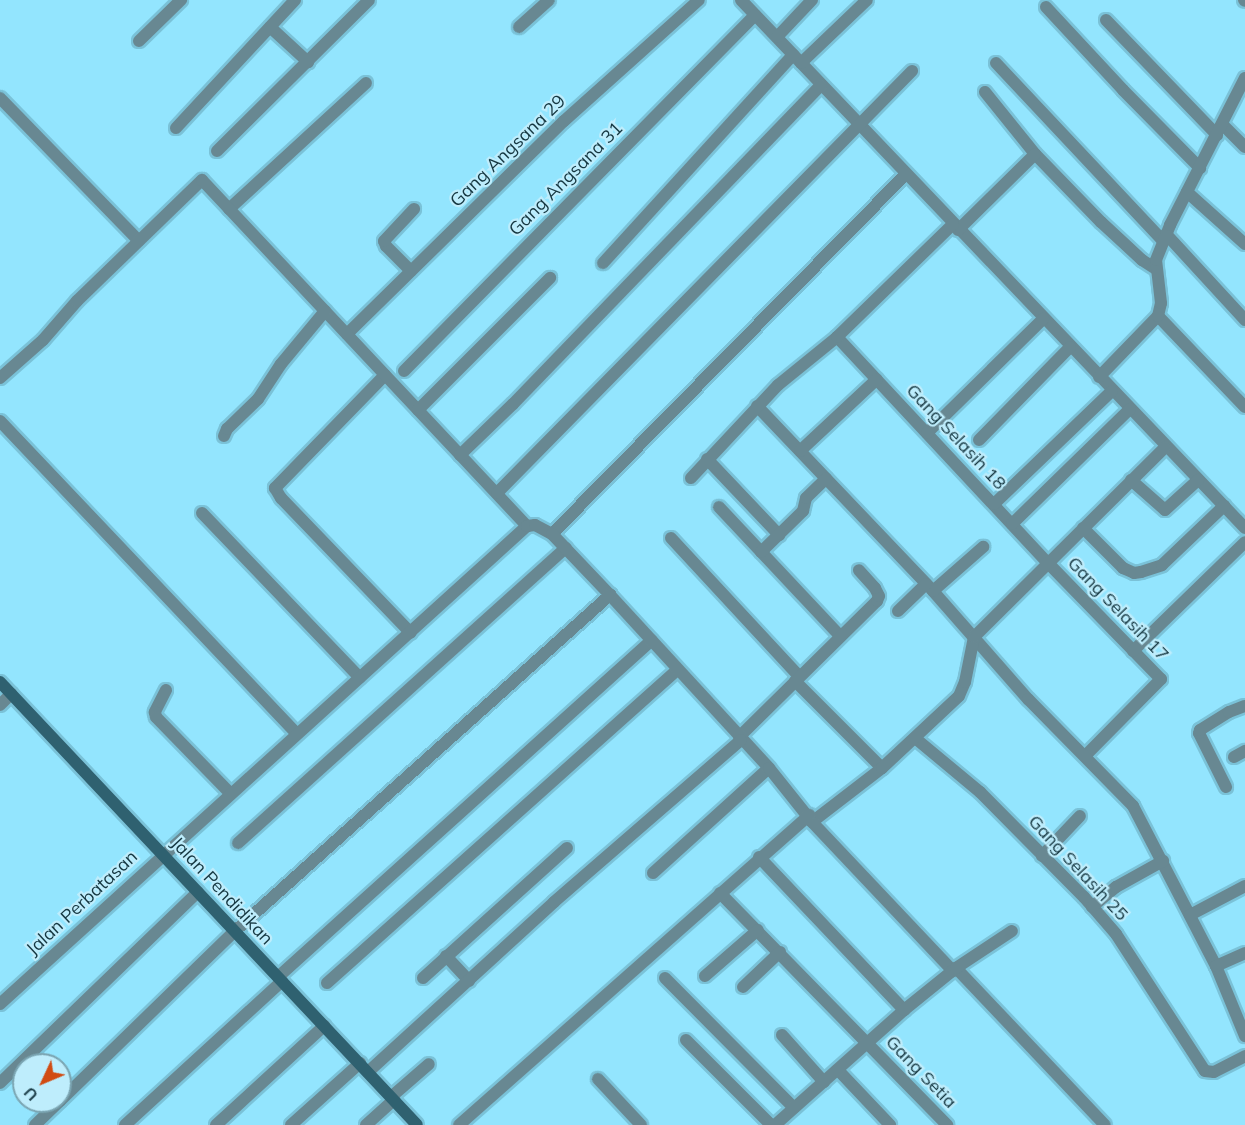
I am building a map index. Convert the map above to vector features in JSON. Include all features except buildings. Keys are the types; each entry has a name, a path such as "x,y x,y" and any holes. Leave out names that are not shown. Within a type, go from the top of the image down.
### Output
{"main road":[{"name":"Jalan Pendidikan","path":"0,682 417,1125"}],"street":[{"path":"139,41 181,0"},
{"path":"176,128 295,0"},
{"path":"217,151 369,0"},
{"path":"519,27 549,0"},
{"name":"Gang Angsana 29","path":"347,334 564,121 699,0"},
{"path":"741,0 1165,447 1245,528"},
{"path":"777,37 812,0"},
{"path":"603,263 797,59 867,0"},
{"path":"1047,7 1123,90 1200,168"},
{"name":"Gang Angsana 31","path":"404,371 755,15"},
{"path":"1106,20 1220,130 1245,147"},
{"path":"270,27 308,62"},
{"path":"996,63 1245,320"},
{"path":"497,493 912,71"},
{"path":"1099,377 1158,316 1161,303 1156,260 1164,237 1245,78"},
{"path":"229,209 366,83"},
{"path":"460,455 513,404 821,85"},
{"path":"985,92 1035,154 1109,230 1142,260 1156,269"},
{"path":"0,98 139,241"},
{"path":"691,478 778,385 837,337 1035,154"},
{"path":"552,534 906,174"},
{"path":"0,378 43,340 77,301 202,180 527,526 541,526 566,548 769,768 810,818 1105,1125"},
{"path":"1187,192 1245,244"},
{"path":"411,271 386,246 384,241 414,209"},
{"path":"418,410 550,278"},
{"path":"224,436 227,429 258,399 281,364 325,311"},
{"path":"1158,316 1245,407"},
{"path":"927,433 1043,319"},
{"name":"Gang Selasih 18","path":"837,337 1048,563"},
{"path":"979,440 1070,347"},
{"path":"385,375 275,488 281,498 411,633"},
{"path":"800,451 877,379"},
{"path":"994,504 1112,391"},
{"path":"757,406 929,587 1028,699 1133,806 1216,966 1245,1035"},
{"path":"1012,524 1130,409"},
{"path":"0,421 297,734"},
{"path":"459,1125 759,857 882,768 915,738 963,690 974,638 1165,447"},
{"path":"707,459 779,535"},
{"path":"761,552 806,508 806,498 826,479"},
{"path":"1131,480 1165,510 1198,480"},
{"path":"1083,528 1123,568 1134,573 1141,572 1155,569 1167,560 1224,506"},
{"path":"719,507 840,636"},
{"path":"202,513 360,678"},
{"name":"Jalan Perbatasan","path":"0,1004 162,854 411,633 527,526"},
{"path":"671,538 797,679 882,768"},
{"path":"1133,651 1245,542"},
{"path":"898,611 983,547"},
{"path":"238,843 566,548"},
{"name":"Gang Selasih 17","path":"1048,563 1161,679 1085,756"},
{"path":"291,1125 364,1068 468,981 554,902 740,739 840,636 873,606 879,596 859,570"},
{"path":"72,1089 235,931 610,595"},
{"path":"125,1125 280,979 652,640"},
{"path":"327,983 677,670"},
{"path":"166,690 155,712 156,717 230,793"},
{"path":"0,705 11,694"},
{"path":"1226,787 1200,730 1229,712 1245,706"},
{"name":"Gang Selasih 25","path":"915,738 980,792 1116,934 1209,1073 1245,1056"},
{"path":"653,873 769,768"},
{"path":"1042,856 1080,816"},
{"path":"423,978 567,848"},
{"path":"759,857 904,1010"},
{"path":"1092,907 1127,879 1163,861"},
{"path":"1190,915 1245,886"},
{"path":"0,1083 198,892"},
{"name":"Gang Setia","path":"720,893 947,1125"},
{"path":"705,976 758,930"},
{"path":"686,1040 779,1124 904,1010 954,970 1012,931"},
{"path":"743,987 780,952"},
{"path":"1216,966 1245,953"},
{"path":"446,957 468,981"},
{"path":"665,978 794,1108"},
{"path":"216,1125 324,1026"},
{"path":"782,1035 824,1082"},
{"path":"366,1125 429,1064"},
{"path":"838,1070 890,1125"},
{"path":"598,1079 641,1125"},
{"path":"35,1125 48,1113"}]}
